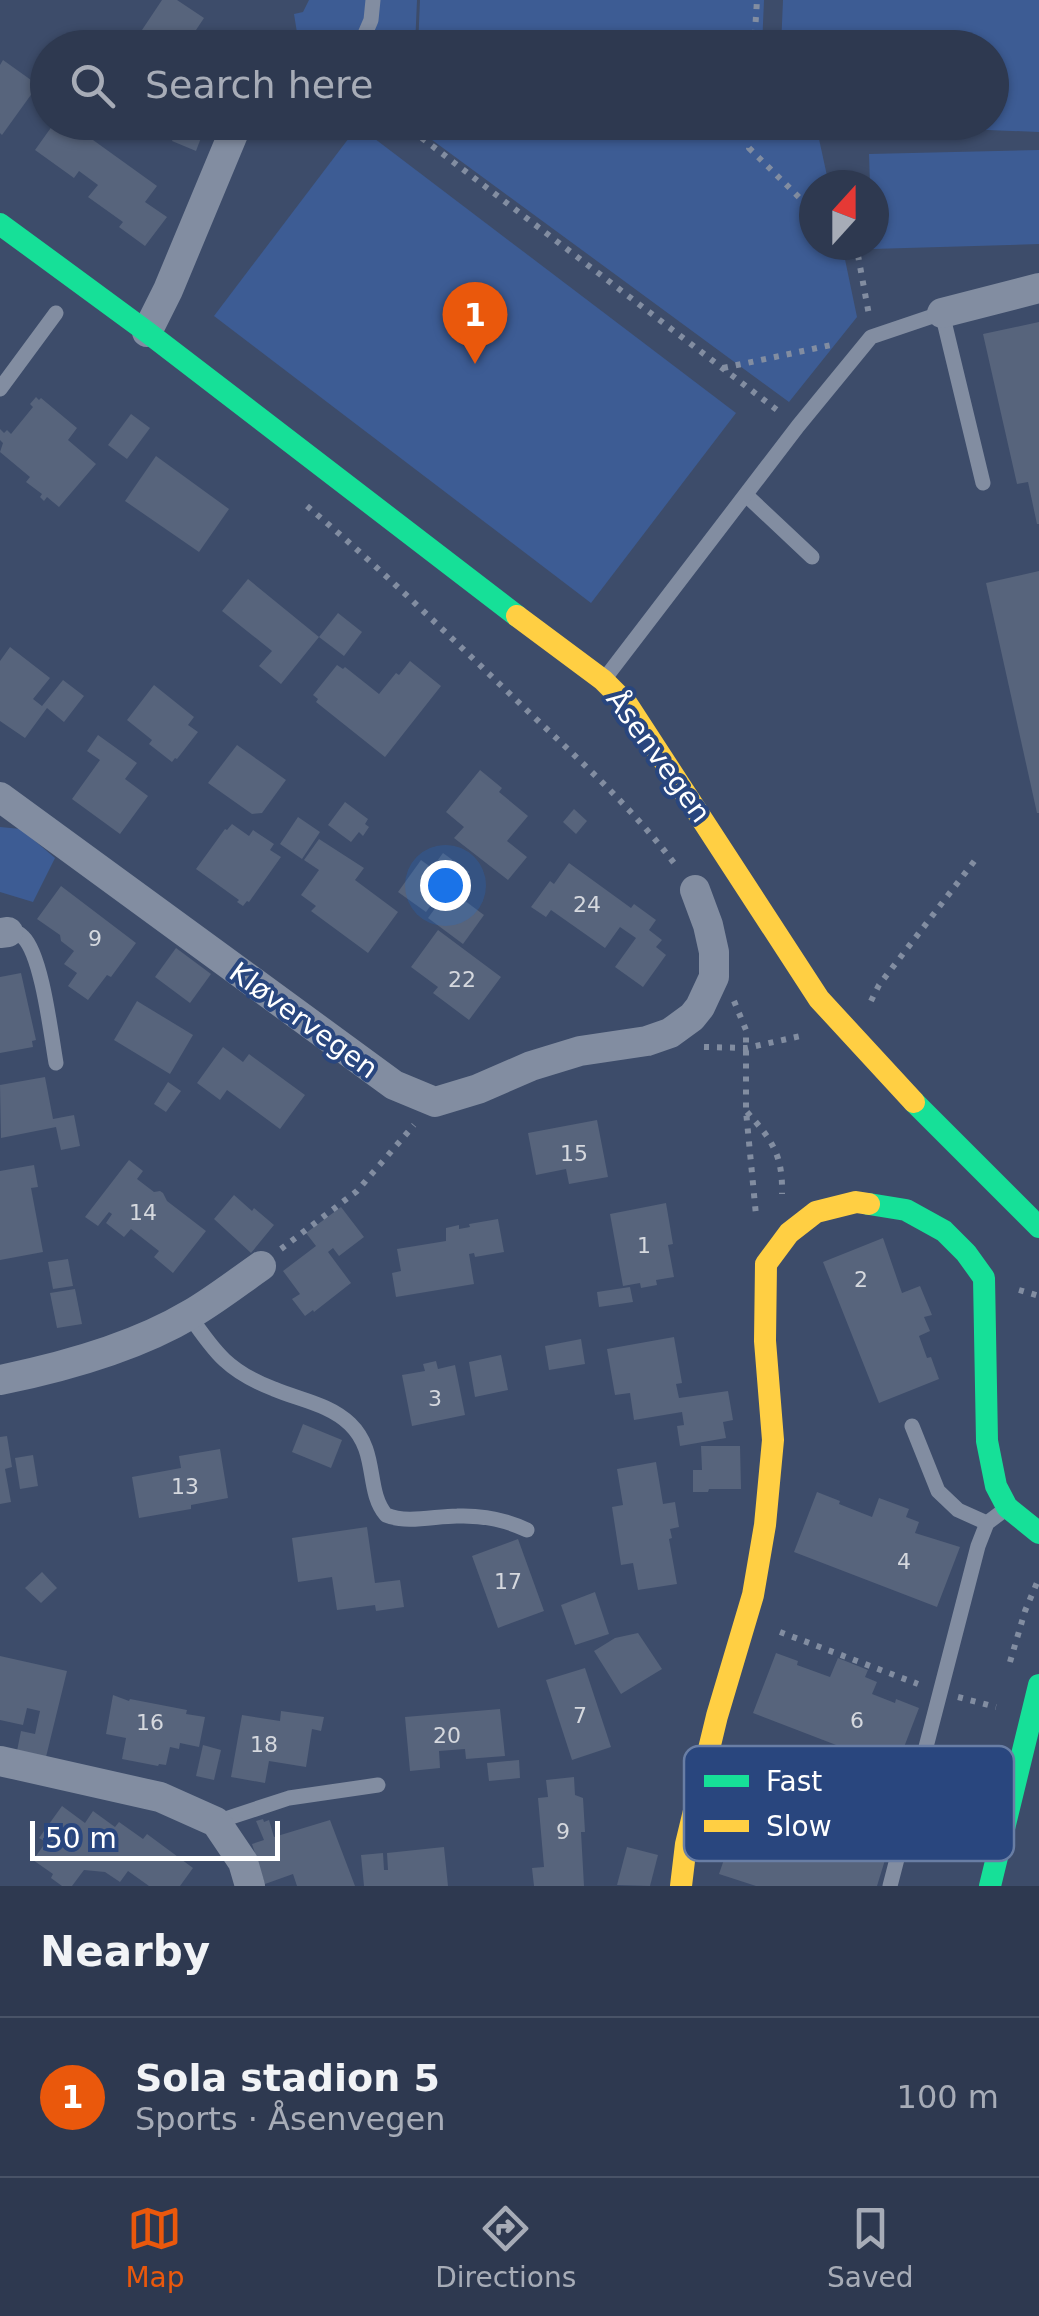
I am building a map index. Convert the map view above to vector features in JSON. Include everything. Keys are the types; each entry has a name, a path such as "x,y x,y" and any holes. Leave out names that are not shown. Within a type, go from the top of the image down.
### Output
{"street":[{"path":"147,332 230,140"},
{"name":"Åsenvegen","path":"0,224 464,574 534,632 603,680 646,731 819,1000 887,1075 1039,1227"},
{"path":"942,313 1039,288"},
{"name":"Kløvervegen","path":"0,797 394,1085 435,1102"},
{"path":"435,1102 580,1051 647,1041 670,1033 692,1017 714,976 708,924 695,890"},
{"path":"710,1746 754,1595 765,1525 773,1440 765,1341 766,1264 789,1233 816,1212 856,1202 906,1210 944,1231 984,1278 988,1441 996,1486 1008,1507 1039,1533"},
{"path":"0,1380 87,1359 189,1315 261,1266"},
{"path":"1014,1788 1039,1685"},
{"path":"0,1761 160,1797 216,1822 242,1862 250,1886"},
{"path":"682,1886 684,1861"},
{"path":"990,1886 996,1861"}],"lane":[{"path":"367,30 373,0"},
{"path":"0,389 56,313"},
{"path":"603,680 798,426 872,337 942,313 984,483"},
{"path":"746,495 812,557"},
{"path":"4,933 17,932 32,951 56,1063"},
{"path":"189,1315 214,1352 249,1379 327,1408 352,1426 368,1450 379,1502 386,1515 402,1519 491,1517 527,1530"},
{"path":"912,1426 938,1491 958,1510 987,1523"},
{"path":"926,1746 978,1546 987,1523 1008,1507"},
{"path":"216,1822 289,1798 378,1785"},
{"path":"890,1886 896,1861"}],"path":[{"path":"755,30 756,0"},
{"path":"424,140 798,426"},
{"path":"749,140 748,148 799,197"},
{"path":"723,368 872,337 858,260"},
{"path":"301,501 351,543 590,772 657,840 695,890"},
{"path":"870,1000 979,856"},
{"path":"714,976 738,1007 746,1030 746,1112 754,1200 766,1264"},
{"path":"647,1041 747,1048 816,1033"},
{"path":"261,1266 358,1190 435,1102"},
{"path":"746,1112 769,1137 776,1152 783,1192 780,1216 789,1233"},
{"path":"776,1619 774,1630 870,1664"}],"shaded area":[{"path":"309,0 417,0 416,30 297,30 294,14 303,12"},
{"path":"420,0 764,0 763,30 419,30"},
{"path":"783,0 1039,0 1039,132 1009,131 1009,30 782,30"},
{"path":"347,140 376,140 736,413 591,603 214,316"},
{"path":"432,140 819,140 826,170 799,170 799,260 845,260 857,317 789,402"},
{"path":"1039,150 1039,244 889,248 889,170 870,170 869,154"},
{"path":"0,827 21,829 55,858 33,902 0,892"}],"building":[{"path":"162,0 177,0 204,18 196,30 142,30"},
{"path":"3,60 30,79 30,96 2,135 0,133"},
{"path":"42,140 93,140 157,186 145,202 167,217 145,246 119,227 123,222 88,197 98,185 79,171 74,178 35,150"},
{"path":"172,140 200,140 196,151"},
{"path":"1039,322 1037,524 1028,482 1017,484 983,334"},
{"path":"36,397 77,428 68,440 96,464 59,507 47,497 44,501 42,494 26,482 30,477 0,452 0,429 11,434 33,407 30,404"},
{"path":"131,414 150,428 127,459 108,445"},
{"path":"156,456 229,509 199,552 125,501"},
{"path":"1039,571 1039,813 1037,813 986,583"},
{"path":"248,579 319,637 281,684 259,666 272,651 222,611"},
{"path":"338,613 362,632 344,656 319,637"},
{"path":"10,647 50,678 33,699 42,706 63,680 84,696 64,722 47,708 25,738 0,721 0,661"},
{"path":"410,661 441,686 385,757 316,702 318,699 313,695 337,665 379,694"},
{"path":"154,685 194,717 188,725 198,732 172,762 127,720"},
{"path":"98,735 137,763 125,779 148,796 120,834 72,799 100,760 87,751"},
{"path":"237,745 286,780 262,813 252,814 208,783"},
{"path":"480,770 528,816 507,841 527,857 508,880 454,838 464,827 446,812"},
{"path":"345,802 368,819 365,824 369,827 363,836 359,832 351,842 328,825"},
{"path":"574,809 587,821 576,834 563,822"},
{"path":"298,817 320,832 302,859 280,844"},
{"path":"232,824 249,836 253,830 274,844 270,850 281,857 243,906 196,869"},
{"path":"319,839 364,868 355,880 398,912 368,953 311,911 316,906 301,895 319,870 304,860"},
{"path":"443,853 469,872 458,887 449,880 426,912 398,892 421,860 432,868"},
{"path":"569,863 631,908 634,904 656,920 649,930 662,940 656,947 666,955 643,987 615,967 636,938 620,927 605,948 551,910 546,917 531,907"},
{"path":"61,886 136,943 88,1000 68,986 77,973 64,964 74,951 37,919"},
{"path":"449,889 484,915 463,944 428,918"},
{"path":"438,930 501,977 469,1020 433,993 438,987 411,967"},
{"path":"176,948 211,974 190,1003 155,977"},
{"path":"21,973 36,1040 32,1041 33,1047 0,1053 0,977"},
{"path":"137,1001 193,1035 170,1074 114,1040"},
{"path":"223,1047 243,1062 249,1054 305,1095 280,1129 227,1090 220,1100 197,1083"},
{"path":"45,1077 53,1119 74,1115 80,1146 61,1150 56,1127 1,1138 0,1085"},
{"path":"168,1082 181,1091 166,1112 154,1104"},
{"path":"597,1120 608,1177 569,1184 566,1169 536,1175 528,1133"},
{"path":"129,1160 143,1171 137,1179 154,1192 163,1193 167,1201 206,1231 173,1273 154,1257 159,1251 131,1229 124,1237 106,1223 112,1214 109,1212 98,1226 85,1217"},
{"path":"34,1165 38,1187 31,1188 43,1252 0,1260 0,1171"},
{"path":"234,1195 274,1225 251,1253 214,1219"},
{"path":"666,1203 674,1277 641,1288 640,1283 623,1286 610,1214"},
{"path":"341,1207 364,1237 339,1256 333,1248 328,1252 351,1283 305,1316 292,1299 300,1294 283,1271 316,1246 306,1233"},
{"path":"498,1219 504,1252 475,1257 474,1253 469,1254 474,1284 396,1297 392,1273 401,1271 397,1249 446,1241 446,1228 459,1225 459,1229"},
{"path":"883,1238 902,1293 920,1286 932,1315 924,1317 930,1331 919,1336 939,1379 879,1403 823,1262"},
{"path":"68,1259 73,1286 53,1289 48,1262"},
{"path":"630,1287 633,1302 599,1307 597,1292"},
{"path":"75,1289 82,1324 57,1328 50,1293"},
{"path":"674,1337 682,1383 676,1384 679,1398 728,1391 733,1420 723,1422 726,1438 680,1446 677,1426 684,1425 682,1412 634,1420 630,1393 615,1395 607,1349"},
{"path":"581,1339 585,1364 549,1370 545,1346"},
{"path":"501,1355 508,1390 475,1397 469,1362"},
{"path":"436,1361 438,1369 455,1365 465,1415 412,1426 402,1375 425,1371 423,1364"},
{"path":"303,1424 342,1440 331,1468 292,1452"},
{"path":"7,1436 12,1467 5,1469 11,1502 0,1504 0,1437"},
{"path":"701,1446 740,1446 741,1489 693,1492 693,1470 702,1470"},
{"path":"220,1449 228,1498 139,1518 132,1477 181,1468 179,1456"},
{"path":"33,1455 38,1486 20,1489 15,1458"},
{"path":"656,1462 663,1504 675,1502 679,1527 670,1529 669,1539 677,1584 638,1590 633,1563 621,1565 612,1507 623,1505 617,1469"},
{"path":"817,1492 872,1517 879,1498 909,1509 906,1517 919,1522 915,1533 960,1547 937,1607 794,1552"},
{"path":"367,1527 375,1583 400,1580 404,1607 376,1611 375,1605 337,1610 332,1577 298,1582 292,1538"},
{"path":"518,1539 544,1611 498,1628 472,1556"},
{"path":"42,1572 57,1588 41,1603 25,1588"},
{"path":"595,1592 609,1634 575,1645 561,1605"},
{"path":"638,1633 662,1669 621,1694 594,1651 615,1638"},
{"path":"776,1653 830,1677 838,1658 868,1670 865,1677 877,1682 872,1694 919,1708 904,1746 839,1746 753,1713"},
{"path":"0,1656 67,1671 46,1757 17,1751 21,1731 35,1734 40,1711 27,1708 23,1725 0,1720"},
{"path":"585,1668 611,1747 572,1760 546,1680"},
{"path":"113,1695 205,1717 199,1747 180,1743 179,1749 170,1747 166,1765 122,1759 126,1738 106,1734"},
{"path":"500,1709 505,1756 466,1759 465,1749 439,1751 440,1768 410,1771 405,1717"},
{"path":"281,1711 324,1717 321,1731 312,1729 306,1767 269,1761 265,1783 231,1777 242,1715 280,1721"},
{"path":"203,1745 221,1750 214,1780 196,1776"},
{"path":"519,1760 520,1778 489,1781 487,1763"},
{"path":"574,1777 575,1795 583,1798 584,1886 534,1886 532,1868 544,1867 538,1798 548,1797 546,1780"},
{"path":"62,1806 85,1823 93,1811 115,1827 119,1822 143,1839 147,1834 193,1868 180,1886 149,1886 128,1871 120,1882 105,1872 84,1870 72,1886 62,1886 33,1860 46,1842 39,1838"},
{"path":"269,1820 274,1837 330,1820 355,1886 297,1886 293,1874 265,1884 252,1844 264,1840 256,1821"},
{"path":"444,1847 448,1886 364,1886 361,1855 383,1853 384,1870 388,1870 387,1853"},
{"path":"627,1847 658,1855 650,1886 617,1885"},
{"path":"723,1861 885,1861 877,1886 756,1886 719,1874"}],"traffic: fast":[{"path":"0,224 517,616"},
{"path":"914,1102 1039,1227"},
{"path":"869,1204 906,1210 944,1231 984,1278 987,1441 996,1486 1007,1507 1039,1533"},
{"path":"1014,1788 1039,1685"},
{"path":"990,1886 996,1861"}],"traffic: slow":[{"path":"517,616 603,680 627,704 819,999 914,1102"},
{"path":"710,1746 753,1595 765,1525 773,1440 765,1341 766,1264 789,1233 816,1212 856,1202 869,1204"},
{"path":"681,1886 684,1861"}],"place":[{"name":"Sola stadion 5","path":"475,364"}]}
